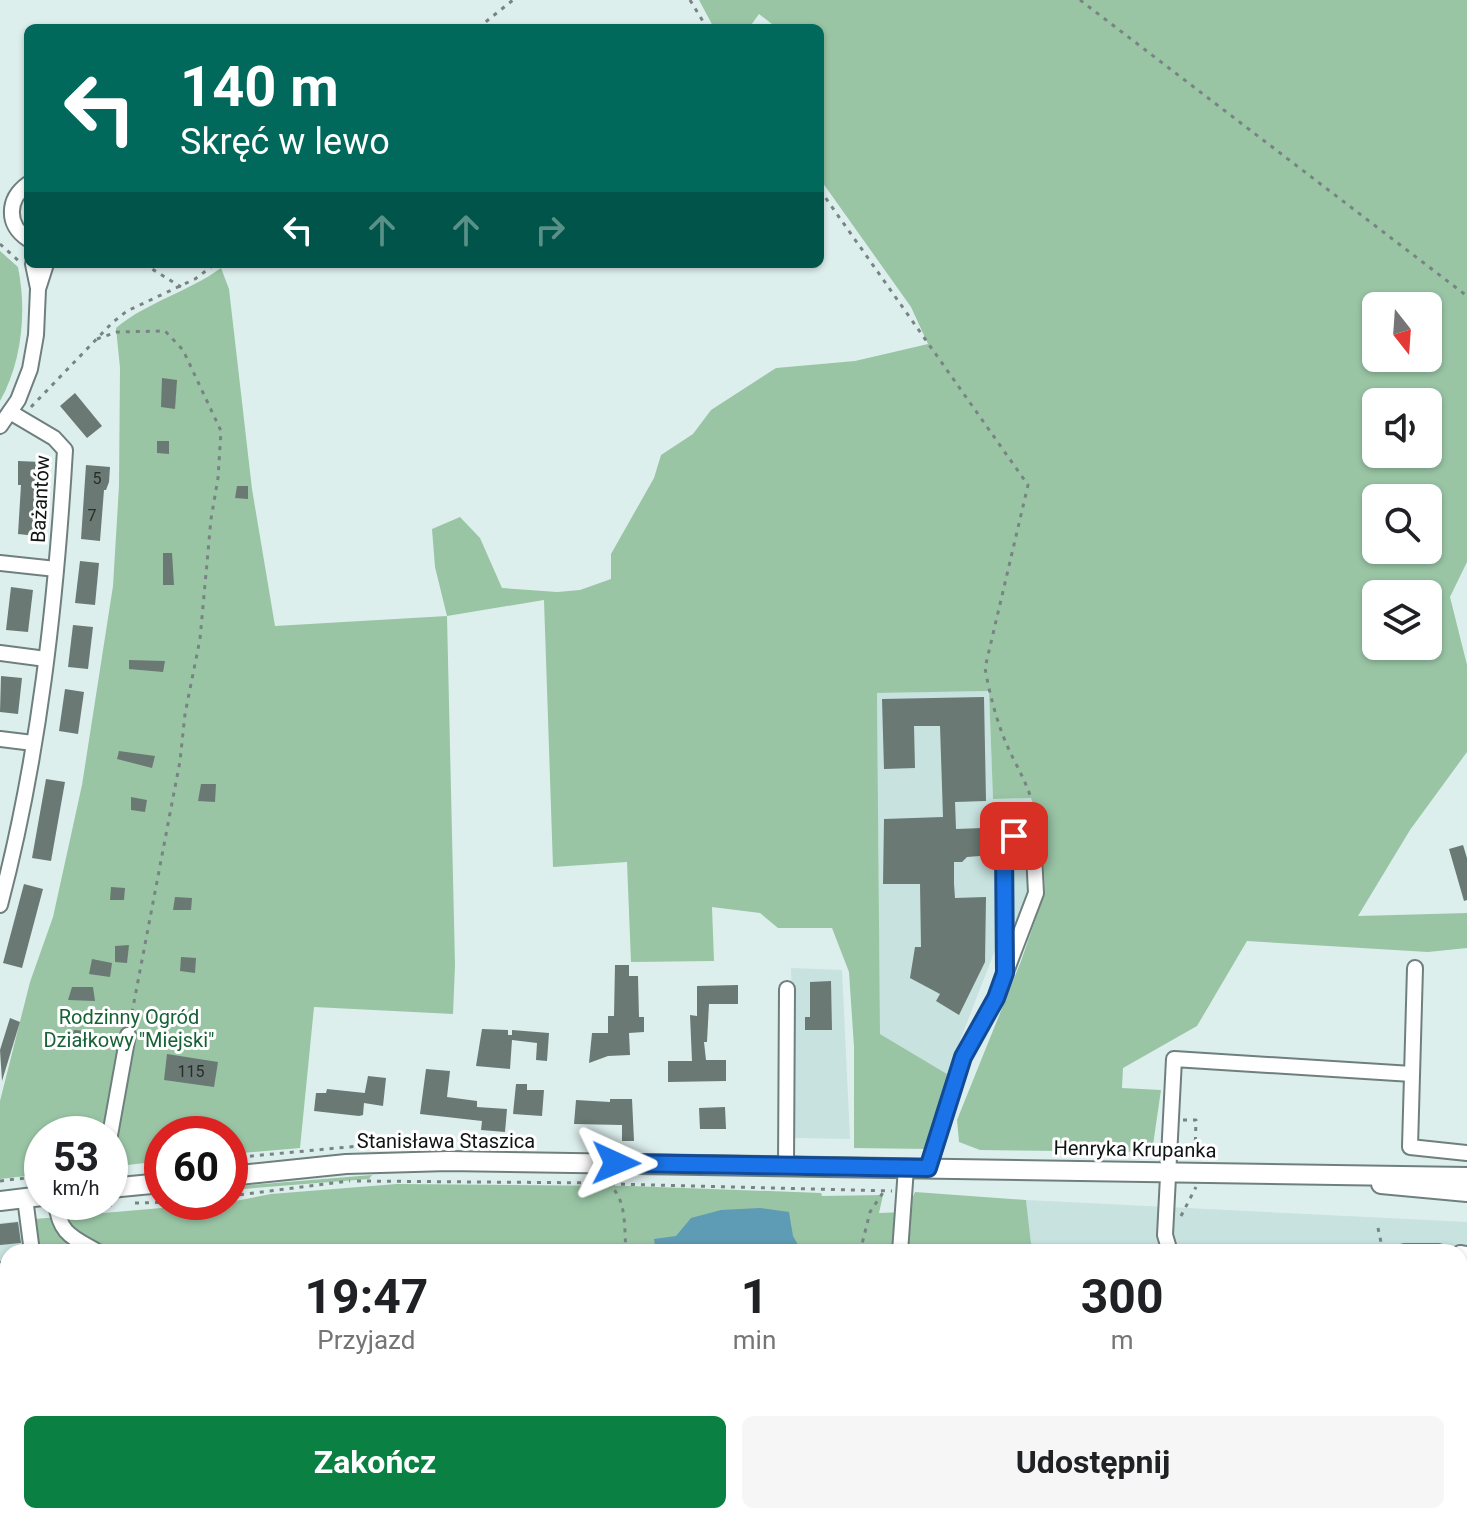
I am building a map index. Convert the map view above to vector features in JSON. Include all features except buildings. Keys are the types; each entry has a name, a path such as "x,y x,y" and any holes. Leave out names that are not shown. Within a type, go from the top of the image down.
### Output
{"main road":[{"name":"Stanisława Staszica","path":"248,1174 398,1161 951,1168"},
{"name":"Henryka Krupanka","path":"951,1168 1467,1177"},
{"name":"Henryka Krupanka","path":"1318,1175 1417,1189 1467,1192"},
{"path":"0,1201 24,1198"}],"street":[{"path":"0,193 23,188"},
{"path":"23,188 6,214 24,237"},
{"path":"28,268 38,289"},
{"path":"0,426 16,415 33,359 38,289 45,268"},
{"name":"Bażantów","path":"0,905 11,861 46,659 65,450 54,438 16,415"},
{"name":"Bażantów","path":"0,563 56,569"},
{"path":"0,653 46,659"},
{"path":"0,739 33,743"},
{"path":"928,1168 963,1057 996,998 1036,893 1034,854 1026,836 1014,836 1007,839 1004,845 1005,973"},
{"path":"1415,968 1410,1147 1467,1153"},
{"path":"786,1166 787,989"},
{"path":"113,1116 128,1035"},
{"path":"1168,1244 1165,1235 1174,1059 1412,1074"},
{"path":"901,1244 906,1168"},
{"path":"32,1244 33,1220"},
{"path":"61,1220 65,1233 84,1244"}],"path":[{"path":"483,24 513,0"},
{"path":"690,0 705,24"},
{"path":"1080,0 1467,296"},
{"path":"824,196 1028,485 985,668 998,717 1031,798"},
{"path":"0,244 24,264"},
{"path":"150,268 181,287"},
{"path":"16,415 127,311 181,287 209,268"},
{"path":"97,339 117,332 165,331 183,350 221,431 200,639 128,1035"},
{"path":"1171,1120 1196,1120 1195,1153 1202,1153"},
{"path":"0,1181 24,1178"},
{"path":"248,1194 354,1181 904,1191"},
{"path":"608,1184 615,1190 623,1209 625,1244"},
{"path":"1181,1216 1197,1185 1201,1185"},
{"path":"862,1244 870,1212 884,1191"},
{"path":"133,1203 144,1203"},
{"path":"1378,1228 1381,1244"}],"shaded area":[{"path":"989,691 993,799 1031,798 1042,834 1045,892 1027,943 997,945 947,1074 880,1034 877,693"},
{"path":"791,968 842,970 850,1139 795,1138"},
{"path":"1026,1200 1467,1222 1467,1244 1031,1244"},
{"path":"35,1220 38,1244 0,1244 0,1223"}],"green space":[{"path":"699,0 1467,0 1467,562 1450,597 1467,665 1467,752 1410,830 1358,916 1467,913 1467,948 1428,952 1247,941 1197,1026 1123,1068 1122,1088 1161,1090 1152,1152 980,1150 959,1142 957,1120 1021,961 1045,892 1042,834 1031,798 993,799 989,691 877,693 880,1034 947,1074 929,1149 854,1148 854,1047 849,972 832,928 778,928 760,913 712,907 714,961 631,962 627,862 553,867 544,600 447,616 435,567 432,529 460,517 480,538 502,588 557,592 580,590 611,579 611,554 654,478 661,455 693,434 711,410 776,368 855,361 928,344 911,307 824,185 824,24 772,24 759,14 752,24 712,24"},
{"path":"0,251 18,267 22,318 18,353 0,401"},
{"name":"Rodzinny Ogród Działkowy \"Miejski\"","path":"221,268 229,289 252,489 275,626 447,616 455,965 453,1014 314,1007 300,1148 248,1152 248,1116 144,1116 144,1163 128,1165 128,1116 24,1116 24,1176 0,1179 0,1101 30,982 53,917 82,785 113,586 119,486 120,368 116,328"},
{"path":"372,1175 369,1179 248,1189 248,1185"},
{"path":"397,1184 631,1186 821,1193 822,1196 883,1195 879,1213 906,1212 915,1192 1026,1200 1031,1244 38,1244 35,1220 128,1220 128,1211 144,1209 144,1220 248,1220 248,1198"}],"water":[{"path":"760,1208 789,1212 798,1244 655,1244 654,1239 676,1236 691,1218 721,1210"}],"route":[{"path":"616,1163 928,1168 963,1057 996,998 1005,973 1004,845 1007,839 1014,836"}]}
